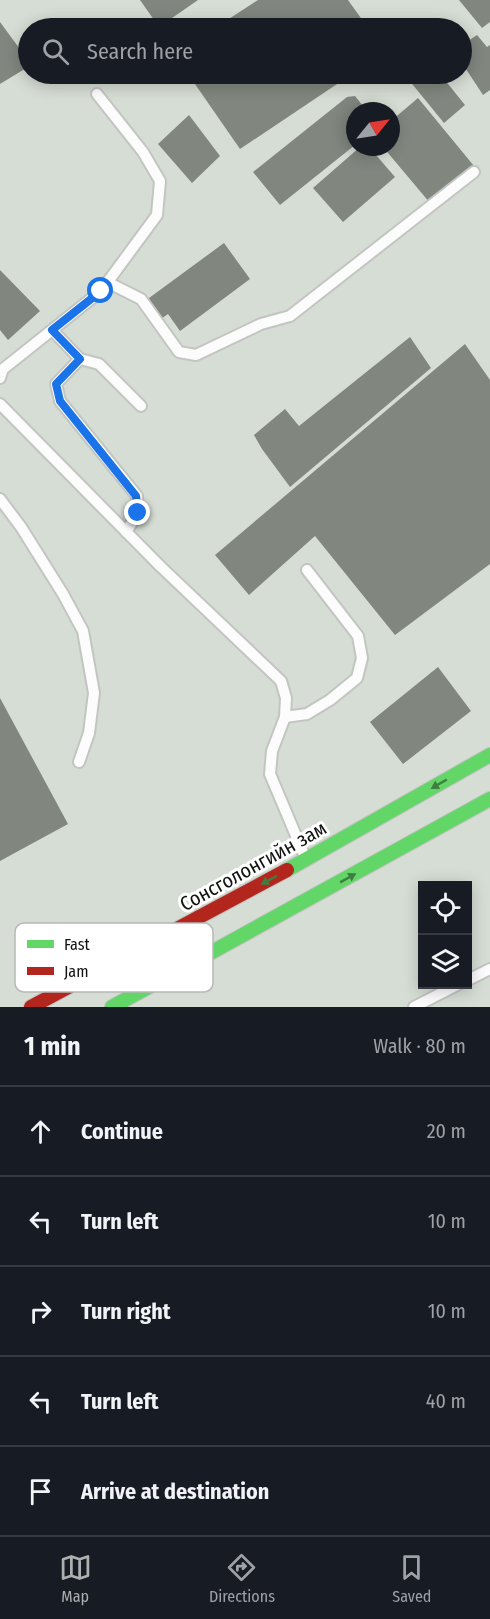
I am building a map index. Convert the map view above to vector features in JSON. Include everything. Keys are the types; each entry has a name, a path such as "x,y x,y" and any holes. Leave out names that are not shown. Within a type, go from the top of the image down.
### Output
{"main road":[{"name":"Сонсголонгийн зам","path":"188,923 306,860 490,755"},
{"path":"213,951 490,799"},
{"name":"Сонсголонгийн зам","path":"31,1007 59,992"},
{"path":"112,1007 139,992"}],"lane":[{"path":"0,378 3,369 101,291 157,215 160,182 143,152 97,94"},
{"path":"107,282 141,299 179,352 196,355 261,324 290,316 474,172"},
{"path":"52,330 80,359 99,364 141,406"},
{"path":"80,359 56,384 60,401 136,496 138,513 126,532"},
{"path":"0,404 126,532 281,681 286,698 285,717 272,751 270,774 306,860"},
{"path":"0,499 21,527 83,631 94,693 89,733 79,762"},
{"path":"285,717 307,714 330,700 357,678 362,658 358,636 307,570"},
{"path":"472,978 490,969"},
{"path":"414,1007 449,989"}],"shaded area":[{"path":"0,0 490,0 490,1007 0,1007"}],"building":[{"path":"140,0 198,0 172,18 153,18"},
{"path":"258,0 348,0 361,18 230,18"},
{"path":"459,0 490,0 490,22 482,28"},
{"path":"0,22 18,46 18,73 0,84"},
{"path":"477,35 487,47 490,45 490,90 483,95 472,78 472,38"},
{"path":"195,84 337,84 240,149"},
{"path":"412,84 448,84 465,105 444,123"},
{"path":"355,96 360,102 346,102 346,152 280,205 253,172 347,97"},
{"path":"418,98 474,166 430,203 391,156 400,156 400,113"},
{"path":"189,115 220,156 192,183 158,144"},
{"path":"350,156 377,156 395,177 343,222 313,188"},
{"path":"224,243 250,279 180,331 168,314 158,321 145,301"},
{"path":"0,270 40,311 8,340 0,330"},
{"path":"410,337 431,368 290,487 254,435 285,409 299,426"},
{"path":"465,344 490,380 490,564 395,635 315,536 249,595 215,555"},
{"path":"438,667 471,711 403,764 370,722"},
{"path":"0,698 68,824 0,861"}],"traffic: fast":[{"path":"287,870 490,755"},
{"path":"213,951 490,799"},
{"path":"112,1007 139,992"}],"traffic: jam":[{"path":"188,923 287,870"},
{"path":"31,1007 59,992"}],"route":[{"path":"101,291 52,330 80,359 56,384 60,401 136,496 138,513"}]}
